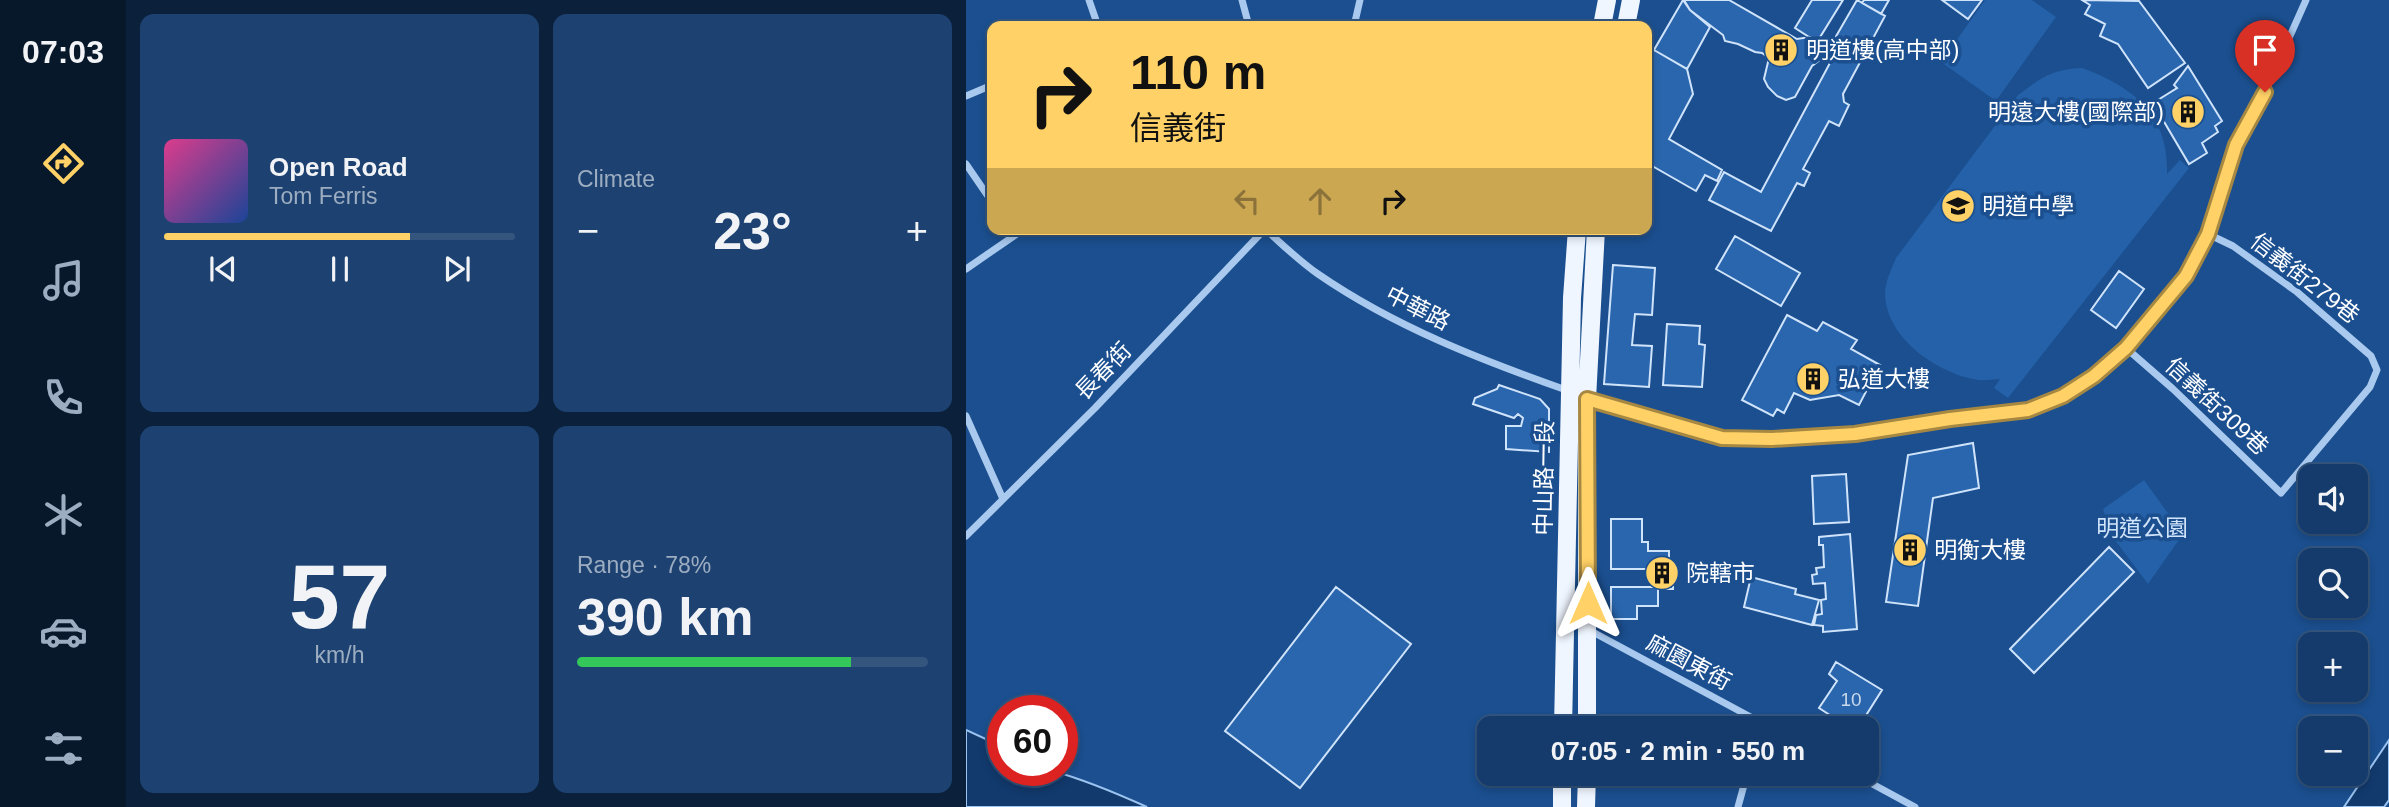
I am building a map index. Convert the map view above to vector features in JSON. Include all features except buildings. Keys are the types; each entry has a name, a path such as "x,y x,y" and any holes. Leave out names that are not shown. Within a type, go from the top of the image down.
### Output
{"main road":[{"path":"1603,21 1607,0"},
{"path":"1627,21 1631,0"},
{"name":"中山路一段","path":"1563,716 1572,298 1577,235"},
{"name":"中山路一段","path":"1587,716 1587,399 1596,235"},
{"path":"1562,786 1562,807"},
{"path":"1586,807 1587,786"}],"street":[{"path":"1088,0 1096,21"},
{"path":"1242,0 1248,21"},
{"path":"1355,21 1360,0"},
{"name":"中華路","path":"1272,235 1317,273 1429,337 1485,362 1587,399 1722,438 1772,439 1855,434 2028,410 2063,396 2094,376 2126,348 2186,276 2208,234 2236,145 2265,92 2306,0"},
{"path":"966,96 987,87"},
{"path":"966,164 987,195"},
{"name":"信義街279巷","path":"2208,234 2233,246 2297,292 2371,356 2376,370 2370,387 2281,493"},
{"path":"966,269 1009,235"},
{"name":"長春街","path":"966,536 1259,235"},
{"name":"信義街309巷","path":"2126,348 2173,389 2281,493"},
{"path":"966,416 1003,499"},
{"name":"麻園東街","path":"1589,629 1743,716"},
{"path":"1738,807 1744,786"},
{"path":"1876,786 1914,807"}],"green space":[{"path":"1985,0 2032,0 2056,17 1996,101 1941,62"},
{"path":"2082,68 2118,84 2145,106 2162,135 2167,174 2180,160 2189,168 2008,398 1994,388 2000,379 1981,380 1963,376 1917,352 1894,326 1888,310 1886,285 1896,258 2018,95 2047,76 2063,70"},
{"name":"明道公園","path":"2144,480 2183,534 2148,584 2112,536 2103,509"}],"shaded area":[{"path":"966,730 987,740 987,786 1078,786 1078,778 1147,807 966,807"},
{"path":"2389,740 2389,800 2384,807 2344,807 2358,786 2368,786 2368,771"}],"place":[{"name":"明道樓(高中部)","path":"1781,50"},
{"name":"明遠大樓(國際部)","path":"2188,112"},
{"name":"明道中學","path":"1958,206"},
{"name":"弘道大樓","path":"1813,379"},
{"name":"明衡大樓","path":"1910,550"},
{"name":"院轄市","path":"1662,573"}],"route":[{"path":"1588,603 1587,399 1669,425 1722,438 1772,439 1855,434 2028,410 2063,396 2094,376 2126,348 2186,276 2208,234 2236,145 2265,92"}]}
